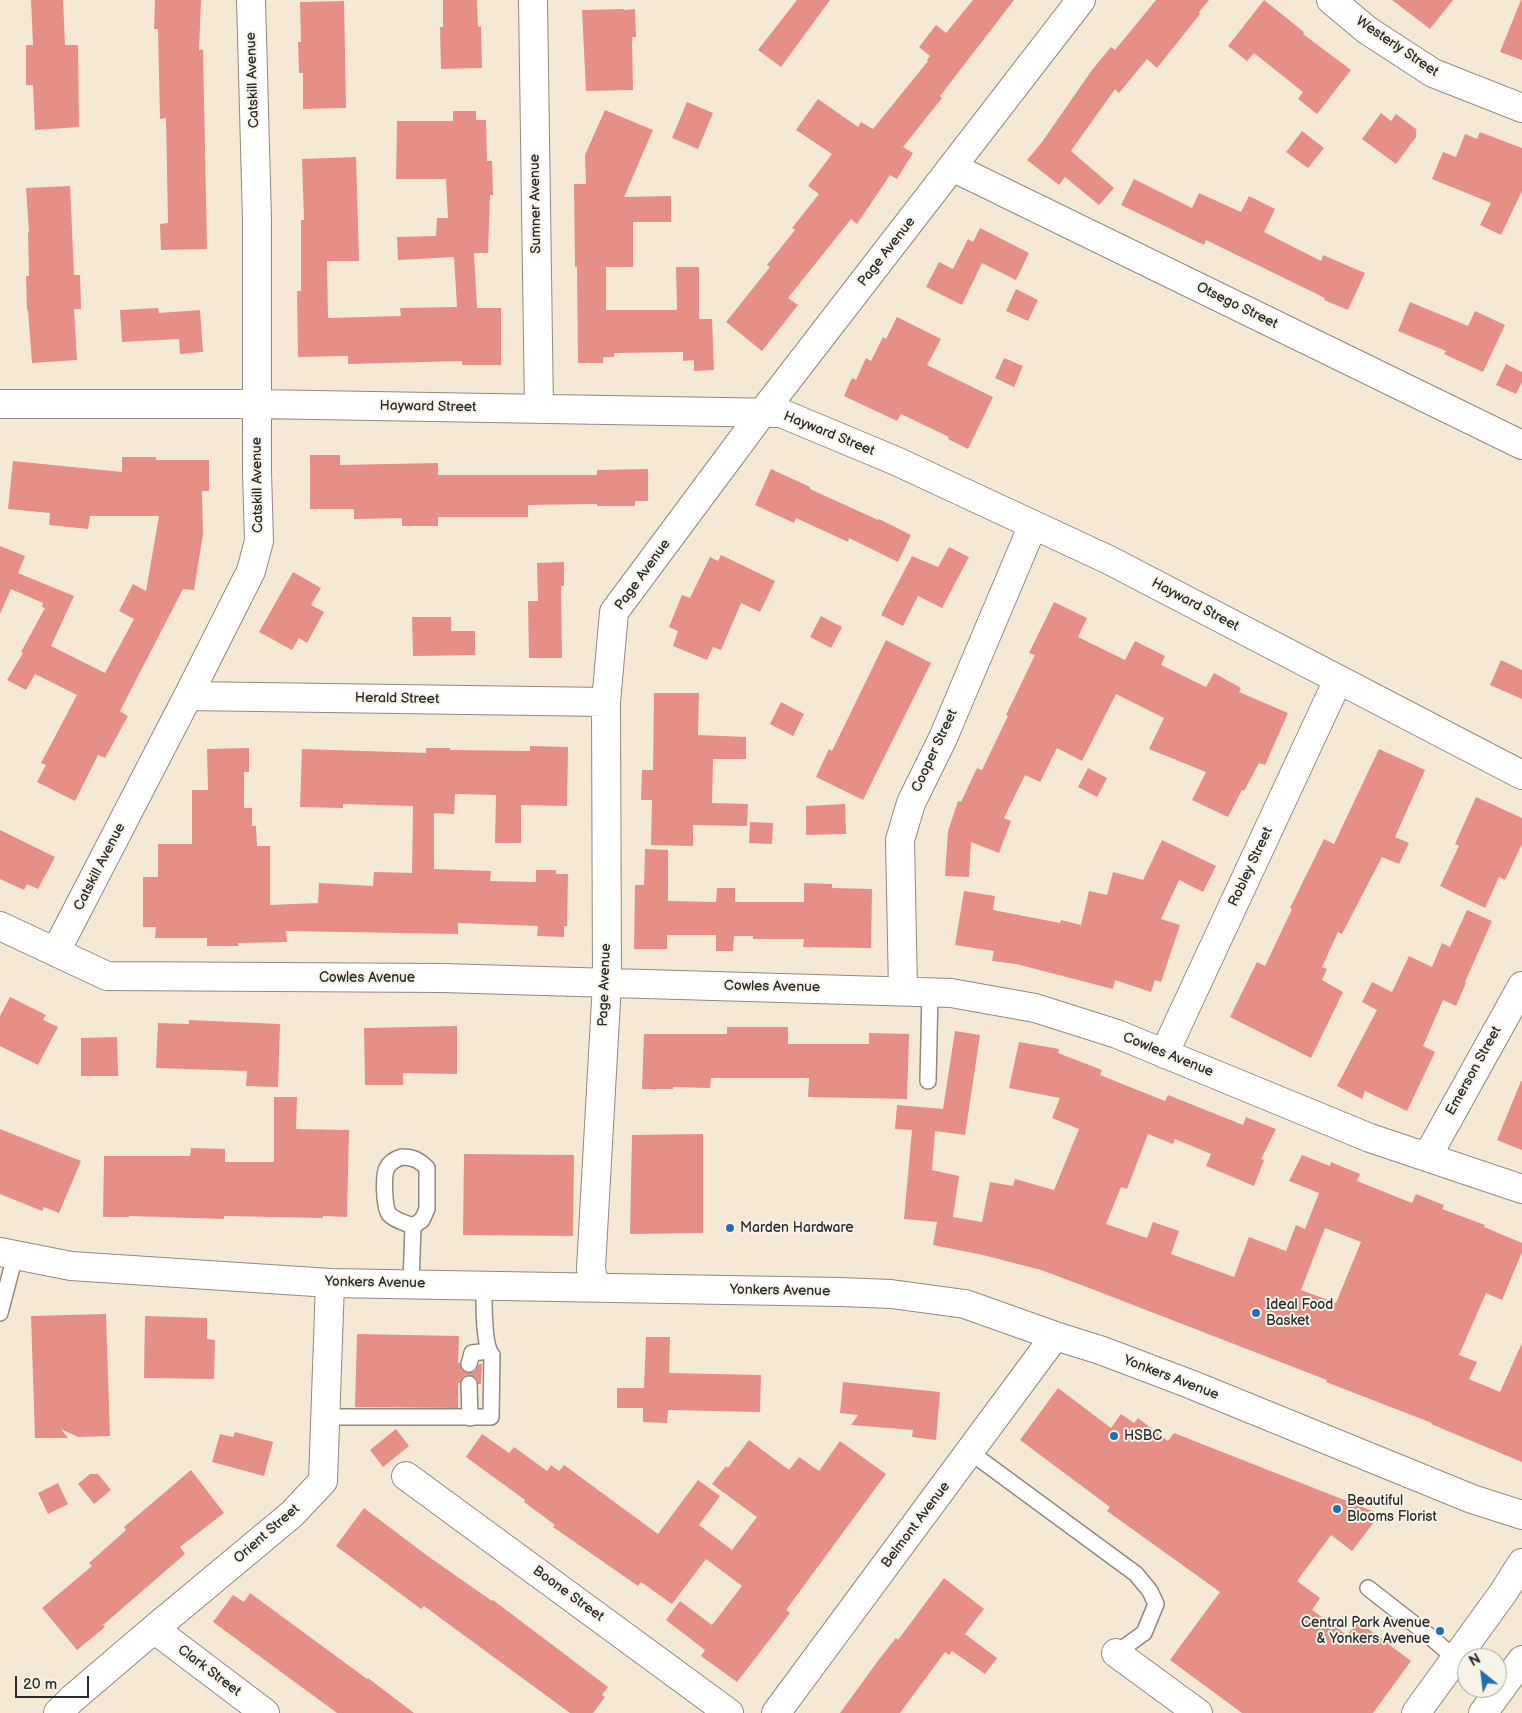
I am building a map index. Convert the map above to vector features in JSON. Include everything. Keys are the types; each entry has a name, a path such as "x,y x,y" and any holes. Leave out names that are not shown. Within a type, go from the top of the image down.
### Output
{"main road":[{"name":"Catskill Avenue","path":"56,951 251,571 260,541 257,404 258,220 250,0"},
{"name":"Sumner Avenue","path":"533,0 539,409"},
{"name":"Page Avenue","path":"594,1287 591,1268 607,983 606,702 614,612 762,413 1081,0"},
{"name":"Westerly Street","path":"1331,0 1367,30 1433,73 1522,108"},
{"name":"Otsego Street","path":"952,167 1522,445"},
{"name":"Hayward Street","path":"0,404 257,404 781,413 896,461 1109,560 1522,775"},
{"name":"Cooper Street","path":"903,991 900,840 911,804 943,738 1033,525"},
{"name":"Robley Street","path":"1164,1054 1338,680"},
{"name":"Herald Street","path":"188,696 606,702"},
{"name":"Cowles Avenue","path":"0,926 107,976 442,978 951,993 1035,1008 1117,1034 1370,1138 1522,1189"},
{"name":"Emerson Street","path":"1427,1157 1522,986"},
{"name":"Yonkers Avenue","path":"8,1254 71,1266 330,1283 892,1294 965,1304 1100,1350 1190,1384 1472,1499 1522,1515"},
{"name":"Orient Street","path":"58,1713 154,1628 292,1514 323,1481 330,1283"},
{"name":"Belmont Avenue","path":"776,1713 1055,1336"},
{"name":"Boone Street","path":"406,1476 729,1713"},
{"path":"1416,1713 1503,1593 1522,1563"},
{"name":"Clark Street","path":"154,1628 265,1713"},
{"path":"1116,1653 1198,1713"},
{"path":"1483,1713 1522,1660"}],"lane":[{"path":"928,1081 930,992"},
{"path":"410,1284 413,1226"},
{"path":"0,1312 8,1254"},
{"path":"326,1417 491,1418 492,1355 488,1351 484,1285"},
{"path":"469,1364 472,1353 488,1351"},
{"path":"470,1384 470,1418"},
{"path":"970,1452 1136,1574 1150,1592 1156,1604 1144,1634 1116,1653"},
{"path":"1368,1588 1456,1659"}],"building":[{"path":"31,0 63,0 65,45 78,45 79,127 35,130 33,85 26,85 26,45 33,45"},
{"path":"155,0 201,0 199,50 203,50 207,249 161,250 160,224 168,223 166,118 160,119 158,29 154,29"},
{"path":"443,0 477,0 478,27 481,26 482,68 441,69 440,27 443,27"},
{"path":"797,0 830,0 781,67 758,50"},
{"path":"973,0 1014,0 940,96 942,98 903,147 913,153 897,179 890,175 857,224 851,219 788,298 798,305 762,351 726,322 770,267 767,265 795,230 792,228 819,194 808,186 832,154 796,130 818,99 858,127 861,122 873,129 928,61 930,56 919,47 936,25 946,33"},
{"path":"1156,0 1209,0 1157,68 1147,59 1119,93 1115,89 1071,151 1114,188 1099,205 1065,177 1059,185 1027,160 1042,142 1092,70 1111,47 1115,50"},
{"path":"1264,0 1304,32 1303,34 1351,70 1317,114 1298,99 1303,92 1254,53 1247,61 1228,46"},
{"path":"1392,0 1453,0 1430,29"},
{"path":"1522,0 1522,60 1500,52"},
{"path":"344,1 346,108 303,109 303,73 299,73 298,42 301,42 300,2"},
{"path":"635,9 636,37 632,37 633,90 586,91 582,10"},
{"path":"687,102 713,113 698,149 672,138"},
{"path":"605,110 653,130 624,197 671,196 671,222 633,222 633,267 606,267 606,310 677,310 676,267 699,267 699,319 712,319 714,370 694,371 694,360 683,361 683,352 614,353 614,357 603,357 603,363 578,363 574,184 586,184 585,155"},
{"path":"453,111 476,111 476,120 486,120 487,161 492,161 493,195 490,195 488,253 474,253 477,308 501,308 501,365 462,365 462,361 348,364 348,356 298,357 297,291 301,291 301,220 304,220 302,159 356,157 359,261 327,261 328,318 401,316 400,308 457,307 454,257 398,260 397,237 436,236 437,218 448,218 446,179 396,179 397,121 453,121"},
{"path":"1381,113 1391,121 1396,114 1416,129 1416,137 1396,164 1362,139"},
{"path":"1302,131 1324,148 1308,168 1286,152"},
{"path":"1480,132 1522,148 1522,191 1501,235 1480,225 1491,203 1432,179 1443,152 1456,157 1465,134 1477,139"},
{"path":"1134,179 1192,208 1199,193 1241,212 1249,196 1275,209 1264,232 1321,261 1323,255 1365,273 1348,310 1324,300 1325,298 1206,240 1204,245 1121,205"},
{"path":"70,186 74,275 80,275 81,309 74,309 77,360 32,363 27,310 26,276 29,276 29,232 26,188"},
{"path":"980,228 1029,253 1016,280 982,263 962,305 926,287 939,262 953,269 968,239 973,242"},
{"path":"1016,289 1038,300 1028,321 1006,311"},
{"path":"1410,302 1468,326 1475,311 1505,325 1483,372 1444,354 1446,351 1398,331"},
{"path":"158,308 159,313 200,310 203,352 180,354 179,339 122,342 120,310"},
{"path":"897,317 941,339 927,365 993,397 968,449 948,439 949,437 901,414 897,421 844,396 852,378 856,380 866,358 871,361 883,337 886,339"},
{"path":"1004,358 1023,366 1014,387 995,378"},
{"path":"1506,364 1522,372 1522,382 1516,394 1496,385"},
{"path":"310,455 340,455 340,465 438,463 438,475 597,475 597,470 648,469 648,501 635,501 635,506 597,506 597,504 528,505 528,517 438,517 438,526 402,526 402,518 354,519 354,509 310,509"},
{"path":"122,457 156,457 156,460 209,460 209,491 202,491 203,534 194,590 183,589 120,711 128,716 105,758 98,755 75,801 37,782 46,765 41,763 77,695 35,674 26,690 7,680 23,653 21,652 45,608 42,607 43,603 11,589 0,614 0,546 25,556 18,573 74,596 51,646 105,673 134,619 119,611 133,584 146,591 159,516 90,516 88,529 49,525 50,513 8,509 13,461 122,472"},
{"path":"771,469 911,535 898,562 849,538 848,542 796,518 794,523 755,505"},
{"path":"949,547 969,557 942,608 918,596 903,626 881,615 912,556 938,567"},
{"path":"721,555 775,581 760,612 741,603 721,650 713,647 707,660 673,646 678,631 669,627 682,595 690,598 710,557 718,561"},
{"path":"564,562 564,586 561,586 562,658 529,658 528,601 538,601 537,563"},
{"path":"293,572 321,588 311,605 324,612 307,643 299,638 292,650 259,632"},
{"path":"1054,602 1087,618 1078,637 1125,660 1135,641 1165,656 1161,665 1206,687 1214,673 1241,688 1239,692 1288,713 1265,765 1259,763 1228,817 1192,800 1206,772 1149,749 1164,718 1116,694 1082,761 1057,748 1040,782 1025,775 1004,818 1011,821 999,853 971,842 969,877 945,876 948,831 958,801 961,802 977,768 982,770 1035,655 1029,653"},
{"path":"821,616 842,627 831,648 810,637"},
{"path":"412,617 451,617 451,631 475,631 475,655 413,656"},
{"path":"886,640 931,663 863,800 816,777 829,749 832,751"},
{"path":"1501,660 1522,670 1522,699 1490,685"},
{"path":"654,693 699,693 698,735 746,737 746,759 713,759 712,803 748,804 747,826 693,825 693,846 651,845 652,800 641,800 642,770 653,770"},
{"path":"781,702 804,714 793,736 770,724"},
{"path":"530,746 568,747 567,806 521,805 521,843 495,843 496,795 455,794 454,814 434,813 434,869 491,871 490,881 536,882 536,870 556,870 556,874 568,874 567,926 564,926 564,937 537,936 538,926 458,923 458,934 286,931 287,942 238,943 238,946 207,946 207,938 155,938 156,927 143,927 143,877 158,877 158,844 192,844 192,790 208,790 207,749 249,748 249,772 244,772 244,808 252,808 252,826 256,826 257,846 270,846 270,905 318,903 319,883 373,886 374,872 412,873 413,806 343,804 343,808 300,807 302,749 426,753 426,748 530,751"},
{"path":"1379,749 1425,770 1395,837 1409,843 1399,864 1382,857 1342,934 1338,932 1322,967 1327,969 1322,980 1343,992 1311,1058 1230,1017 1257,962 1265,966 1292,909 1290,908 1324,839 1334,844"},
{"path":"1088,768 1107,778 1097,797 1078,787"},
{"path":"1476,797 1522,818 1522,844 1505,880 1499,877 1485,908 1440,886 1459,846 1455,844"},
{"path":"845,804 846,834 806,835 806,806"},
{"path":"750,822 773,823 772,844 749,843"},
{"path":"0,830 55,857 38,889 27,884 24,890 0,879"},
{"path":"1162,840 1216,866 1203,892 1179,880 1161,919 1180,925 1161,982 1155,980 1151,992 1115,980 1113,989 1016,964 992,961 994,951 955,945 964,891 995,896 993,910 1060,923 1061,920 1081,925 1089,891 1107,895 1113,872 1143,880"},
{"path":"645,849 668,850 668,901 716,902 717,888 735,888 735,902 804,902 804,883 832,884 832,888 872,889 871,948 803,947 804,939 753,939 753,936 734,936 733,951 716,951 716,935 667,935 667,949 634,949 635,885 644,885"},
{"path":"1467,910 1492,921 1456,1006 1443,1000 1423,1046 1435,1052 1407,1111 1365,1091 1362,1099 1337,1086 1377,1010 1362,1002 1372,982 1392,992 1409,956 1432,967 1442,943 1450,947"},
{"path":"10,997 46,1015 43,1020 58,1027 38,1065 0,1046 0,1016"},
{"path":"189,1020 280,1024 278,1087 246,1086 247,1071 156,1068 158,1023 189,1024"},
{"path":"457,1026 457,1074 403,1073 403,1085 365,1085 364,1028"},
{"path":"727,1027 788,1027 788,1044 869,1044 869,1033 909,1034 907,1099 808,1097 809,1078 711,1078 710,1088 673,1087 673,1089 642,1089 644,1034 727,1034"},
{"path":"955,1031 980,1035 965,1135 935,1131 932,1170 959,1176 953,1217 982,1222 990,1182 1013,1186 1015,1179 1054,1190 1079,1129 1052,1118 1060,1098 1009,1088 1019,1042 1059,1049 1058,1053 1102,1070 1100,1075 1165,1101 1168,1095 1243,1125 1246,1117 1276,1129 1261,1159 1264,1160 1254,1186 1206,1166 1211,1154 1175,1139 1173,1144 1148,1134 1127,1189 1121,1187 1106,1224 1147,1238 1153,1222 1179,1231 1171,1254 1234,1277 1249,1237 1286,1251 1296,1225 1305,1229 1319,1193 1289,1181 1302,1155 1330,1166 1331,1162 1360,1174 1357,1181 1412,1203 1416,1194 1444,1205 1442,1209 1485,1225 1484,1227 1522,1243 1522,1252 1502,1300 1486,1293 1459,1355 1477,1362 1469,1379 1500,1392 1522,1343 1522,1462 1432,1423 1326,1382 1327,1380 1041,1270 983,1255 933,1245 937,1222 904,1219 912,1130 895,1129 897,1105 943,1109","holes":["1325,1228 1361,1242 1336,1303 1301,1290"]},
{"path":"117,1037 118,1076 81,1076 81,1038"},
{"path":"1522,1081 1522,1150 1497,1140"},
{"path":"274,1097 297,1097 296,1129 349,1130 347,1217 224,1216 224,1219 103,1217 104,1156 190,1156 191,1148 225,1149 225,1162 274,1162"},
{"path":"0,1129 81,1161 59,1213 44,1207 42,1211 0,1194"},
{"path":"703,1134 703,1233 630,1234 632,1135"},
{"path":"464,1154 574,1155 573,1236 463,1235"},
{"path":"106,1314 110,1436 78,1437 61,1429 68,1438 35,1438 31,1316"},
{"path":"145,1316 207,1318 207,1339 215,1340 214,1379 144,1378"},
{"path":"357,1334 459,1336 458,1363 460,1363 462,1370 467,1373 475,1371 479,1364 482,1364 481,1384 478,1384 477,1379 473,1376 464,1376 460,1383 458,1383 458,1408 355,1407"},
{"path":"646,1337 670,1337 669,1373 761,1375 760,1412 668,1410 667,1423 643,1422 643,1408 617,1408 617,1388 644,1388"},
{"path":"843,1382 940,1392 936,1440 912,1437 913,1430 851,1425 858,1415 840,1413"},
{"path":"1058,1388 1111,1428 1121,1414 1134,1423 1138,1418 1168,1441 1174,1433 1380,1514 1352,1551 1331,1535 1297,1581 1320,1598 1312,1610 1347,1635 1358,1621 1411,1661 1373,1713 1242,1713 1170,1660 1220,1592 1107,1511 1110,1507 1020,1440"},
{"path":"396,1429 409,1446 383,1467 370,1450"},
{"path":"235,1432 273,1442 264,1476 212,1462 220,1434 233,1437"},
{"path":"482,1434 509,1453 514,1447 547,1471 551,1465 559,1471 564,1465 658,1534 698,1480 720,1496 699,1525 732,1550 757,1517 712,1484 726,1466 728,1468 749,1440 789,1470 799,1457 819,1471 840,1441 886,1474 786,1610 790,1613 737,1682 701,1656 705,1650 666,1620 680,1601 712,1625 742,1586 706,1559 672,1604 641,1582 638,1586 553,1527 555,1525 524,1502 525,1500 466,1457"},
{"path":"191,1470 224,1513 180,1547 185,1554 77,1650 42,1608 92,1566 89,1563 126,1530 124,1527"},
{"path":"90,1474 98,1474 111,1490 94,1504 78,1484"},
{"path":"58,1483 68,1504 48,1514 38,1493"},
{"path":"364,1508 429,1557 493,1600 608,1687 602,1695 605,1697 593,1713 570,1713 424,1606 421,1609 336,1546"},
{"path":"944,1578 984,1609 965,1634 997,1658 985,1674 952,1651 949,1655 945,1652 900,1713 840,1713 880,1658 896,1638 898,1640"},
{"path":"250,1593 414,1713 337,1713 213,1622 233,1595 244,1602"}],"place":[{"name":"Marden Hardware","path":"730,1228"},
{"name":"Ideal Food Basket","path":"1256,1313"},
{"name":"HSBC","path":"1114,1436"},
{"name":"Beautiful Blooms Florist","path":"1337,1509"},
{"name":"Central Park Avenue & Yonkers Avenue","path":"1440,1631"}]}
